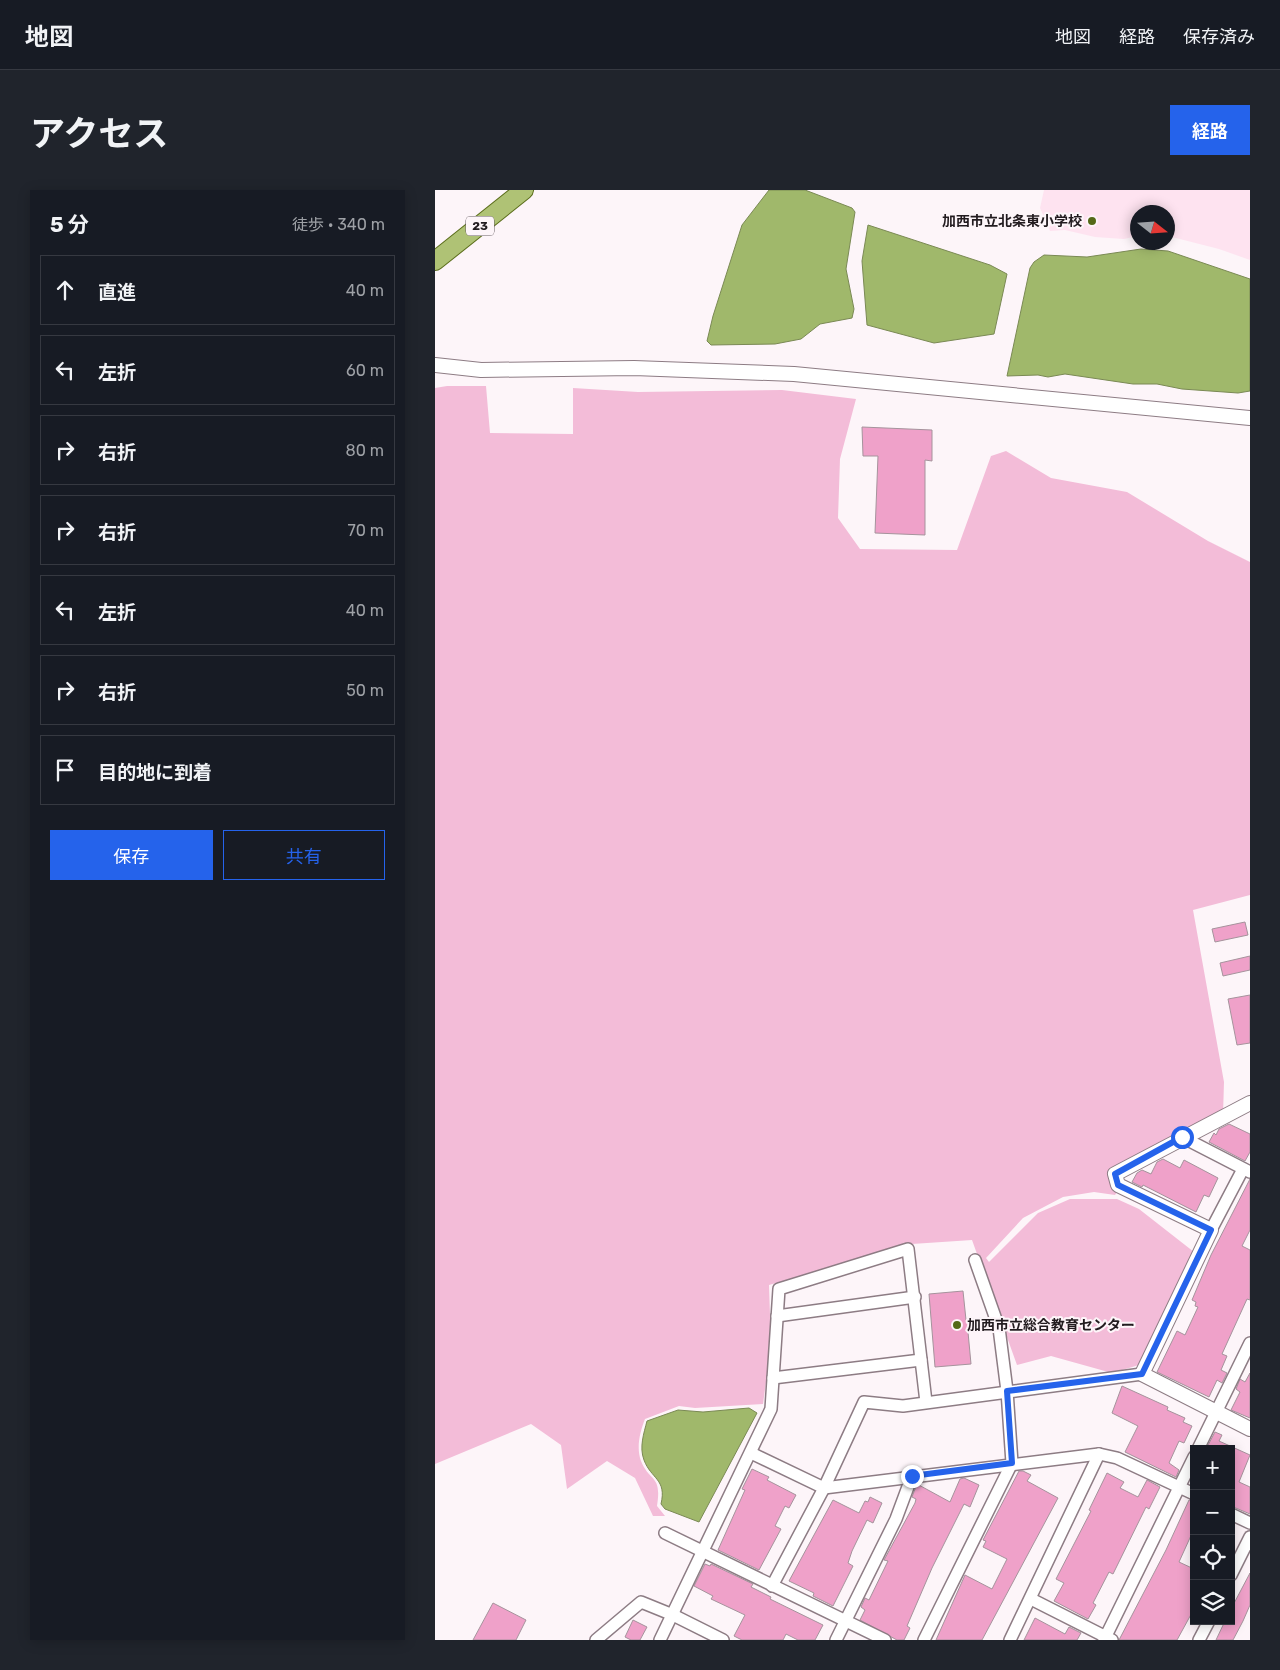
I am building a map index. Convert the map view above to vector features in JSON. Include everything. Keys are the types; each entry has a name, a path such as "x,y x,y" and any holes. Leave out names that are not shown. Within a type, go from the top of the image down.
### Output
{"main road":[{"name":"23","path":"435,261 524,190"}],"street":[{"path":"435,366 481,370 634,368 794,374 1250,418"},
{"path":"1211,1230 1118,1185 1115,1174 1182,1137 1250,1103"},
{"path":"1142,1374 1211,1230 1246,1170 1182,1137"},
{"path":"660,1640 771,1409 779,1289 908,1249 926,1402"},
{"path":"924,1640 1012,1463 1007,1391 999,1328 975,1260"},
{"path":"777,1316 915,1297"},
{"path":"1200,1445 1250,1343"},
{"path":"773,1378 921,1360"},
{"path":"772,1586 823,1488 864,1402 903,1406 1142,1374 1250,1429"},
{"path":"751,1453 823,1488 1012,1463 1099,1454 1117,1458 1190,1492"},
{"path":"1010,1640 1099,1454"},
{"path":"1031,1599 1107,1639 1190,1465"},
{"path":"836,1640 896,1519 912,1476"},
{"path":"1235,1516 1250,1524"},
{"path":"665,1533 772,1586 846,1619 885,1640"},
{"path":"1235,1567 1250,1538"},
{"path":"596,1640 641,1602 673,1615 723,1640"},
{"path":"1199,1640 1207,1625"}],"shaded area":[{"path":"769,190 805,190 852,208 855,212 846,269 854,309 852,318 820,324 801,339 775,344 711,345 707,341 713,316 742,225"},
{"name":"加西市立北条東小学校","path":"1044,190 1250,190 1250,260 1219,249 1175,238 1175,205 1130,205 1130,238 1124,239 1095,237 1065,230 1050,231 1040,208"},
{"path":"868,225 990,265 1007,274 994,334 934,343 867,325 862,261"},
{"path":"1134,250 1168,251 1250,279 1250,391 1238,393 1182,389 1157,384 1133,384 1065,374 1048,377 1038,375 1007,376 1030,268 1034,262 1044,255 1087,257"},
{"path":"447,386 486,386 490,433 573,434 573,388 638,392 782,390 856,399 840,459 838,518 860,549 957,550 991,456 1006,451 1051,478 1127,492 1208,541 1250,562 1250,895 1193,910 1224,1082 1223,1115 1118,1178 1115,1195 1094,1192 1063,1197 1023,1218 986,1258 989,1262 1038,1213 1070,1199 1117,1199 1139,1209 1194,1252 1139,1365 1112,1373 1051,1356 1017,1365 972,1240 912,1244 769,1285 771,1345 763,1404 695,1408 679,1406 645,1419 639,1440 641,1461 644,1468 657,1484 657,1506 665,1516 653,1516 635,1478 607,1461 567,1489 561,1445 531,1424 435,1464 435,388"},
{"path":"749,1408 757,1413 699,1522 665,1509 661,1504 662,1489 660,1484 644,1460 642,1440 647,1421 678,1410 703,1412"}],"building":[{"path":"862,427 932,430 932,461 925,460 925,535 875,533 878,456 863,456"},
{"path":"1245,922 1248,935 1215,942 1212,929"},
{"path":"1250,956 1250,970 1223,976 1220,963"},
{"path":"1250,995 1250,1043 1237,1045 1228,999"},
{"path":"1229,1124 1250,1134 1250,1152 1245,1161 1209,1142 1214,1133 1216,1135 1219,1129"},
{"path":"1163,1159 1180,1168 1184,1160 1218,1178 1209,1197 1204,1195 1196,1212 1143,1185 1142,1187 1132,1182 1137,1173 1142,1170 1151,1174 1157,1162"},
{"path":"1250,1179 1250,1230 1242,1246 1250,1250 1250,1300 1247,1299 1222,1354 1227,1356 1221,1370 1227,1373 1222,1383 1217,1380 1209,1397 1157,1372 1177,1331 1185,1335 1198,1307 1195,1306 1196,1302 1192,1300 1211,1255"},
{"name":"加西市立総合教育センター","path":"963,1291 966,1320 983,1318 984,1331 968,1332 971,1364 935,1367 929,1294"},
{"path":"1250,1373 1250,1418 1231,1410 1240,1392 1236,1389 1240,1379 1245,1382"},
{"path":"1122,1386 1168,1407 1167,1410 1185,1418 1183,1422 1192,1426 1184,1443 1179,1441 1169,1463 1179,1470 1176,1477 1125,1452 1138,1426 1112,1413"},
{"path":"1215,1432 1222,1435 1219,1441 1228,1445 1208,1445"},
{"path":"1235,1448 1250,1455 1239,1482 1250,1487 1250,1514 1235,1508"},
{"path":"752,1469 769,1477 767,1480 796,1495 789,1508 785,1506 775,1526 781,1529 759,1570 718,1550 745,1490 742,1489"},
{"path":"1019,1471 1031,1475 1027,1481 1058,1498 982,1640 936,1640 965,1575 992,1589 1007,1559 983,1547 986,1541 983,1540"},
{"path":"1107,1473 1124,1482 1120,1488 1138,1497 1147,1480 1160,1487 1149,1509 1146,1507 1113,1574 1109,1572 1093,1603 1096,1605 1088,1619 1054,1601 1064,1583 1056,1579 1091,1511 1089,1510"},
{"path":"964,1478 979,1485 970,1507 964,1504 932,1568 907,1626 910,1628 904,1640 897,1640 860,1620 865,1610 861,1607 865,1598 869,1600 888,1561 884,1560 915,1503 916,1499 912,1497 917,1484 950,1502 960,1479"},
{"path":"870,1497 882,1503 873,1523 867,1520 852,1551 848,1563 853,1566 833,1606 813,1596 814,1593 789,1581 833,1500 859,1513 865,1501 868,1502"},
{"path":"1190,1500 1190,1538 1179,1562 1190,1567 1190,1616 1177,1640 1119,1640"},
{"path":"705,1564 710,1566 711,1564 753,1584 751,1587 771,1597 770,1599 823,1625 815,1640 798,1640 786,1634 783,1640 742,1640 734,1636 745,1615 711,1599 713,1596 694,1586"},
{"path":"1250,1573 1250,1605 1243,1621 1233,1640 1216,1640 1223,1625 1235,1625 1235,1601"},
{"path":"493,1603 526,1620 516,1640 473,1640"},
{"path":"1035,1618 1065,1634 1069,1627 1081,1633 1077,1640 1024,1640"},
{"path":"633,1620 647,1627 640,1640 631,1640 625,1637"}],"place":[{"name":"加西市立北条東小学校","path":"1092,221"},
{"name":"加西市立総合教育センター","path":"957,1325"}],"route":[{"path":"912,1476 1012,1463 1007,1391 1142,1374 1211,1230 1118,1185 1115,1174 1182,1137"}]}
